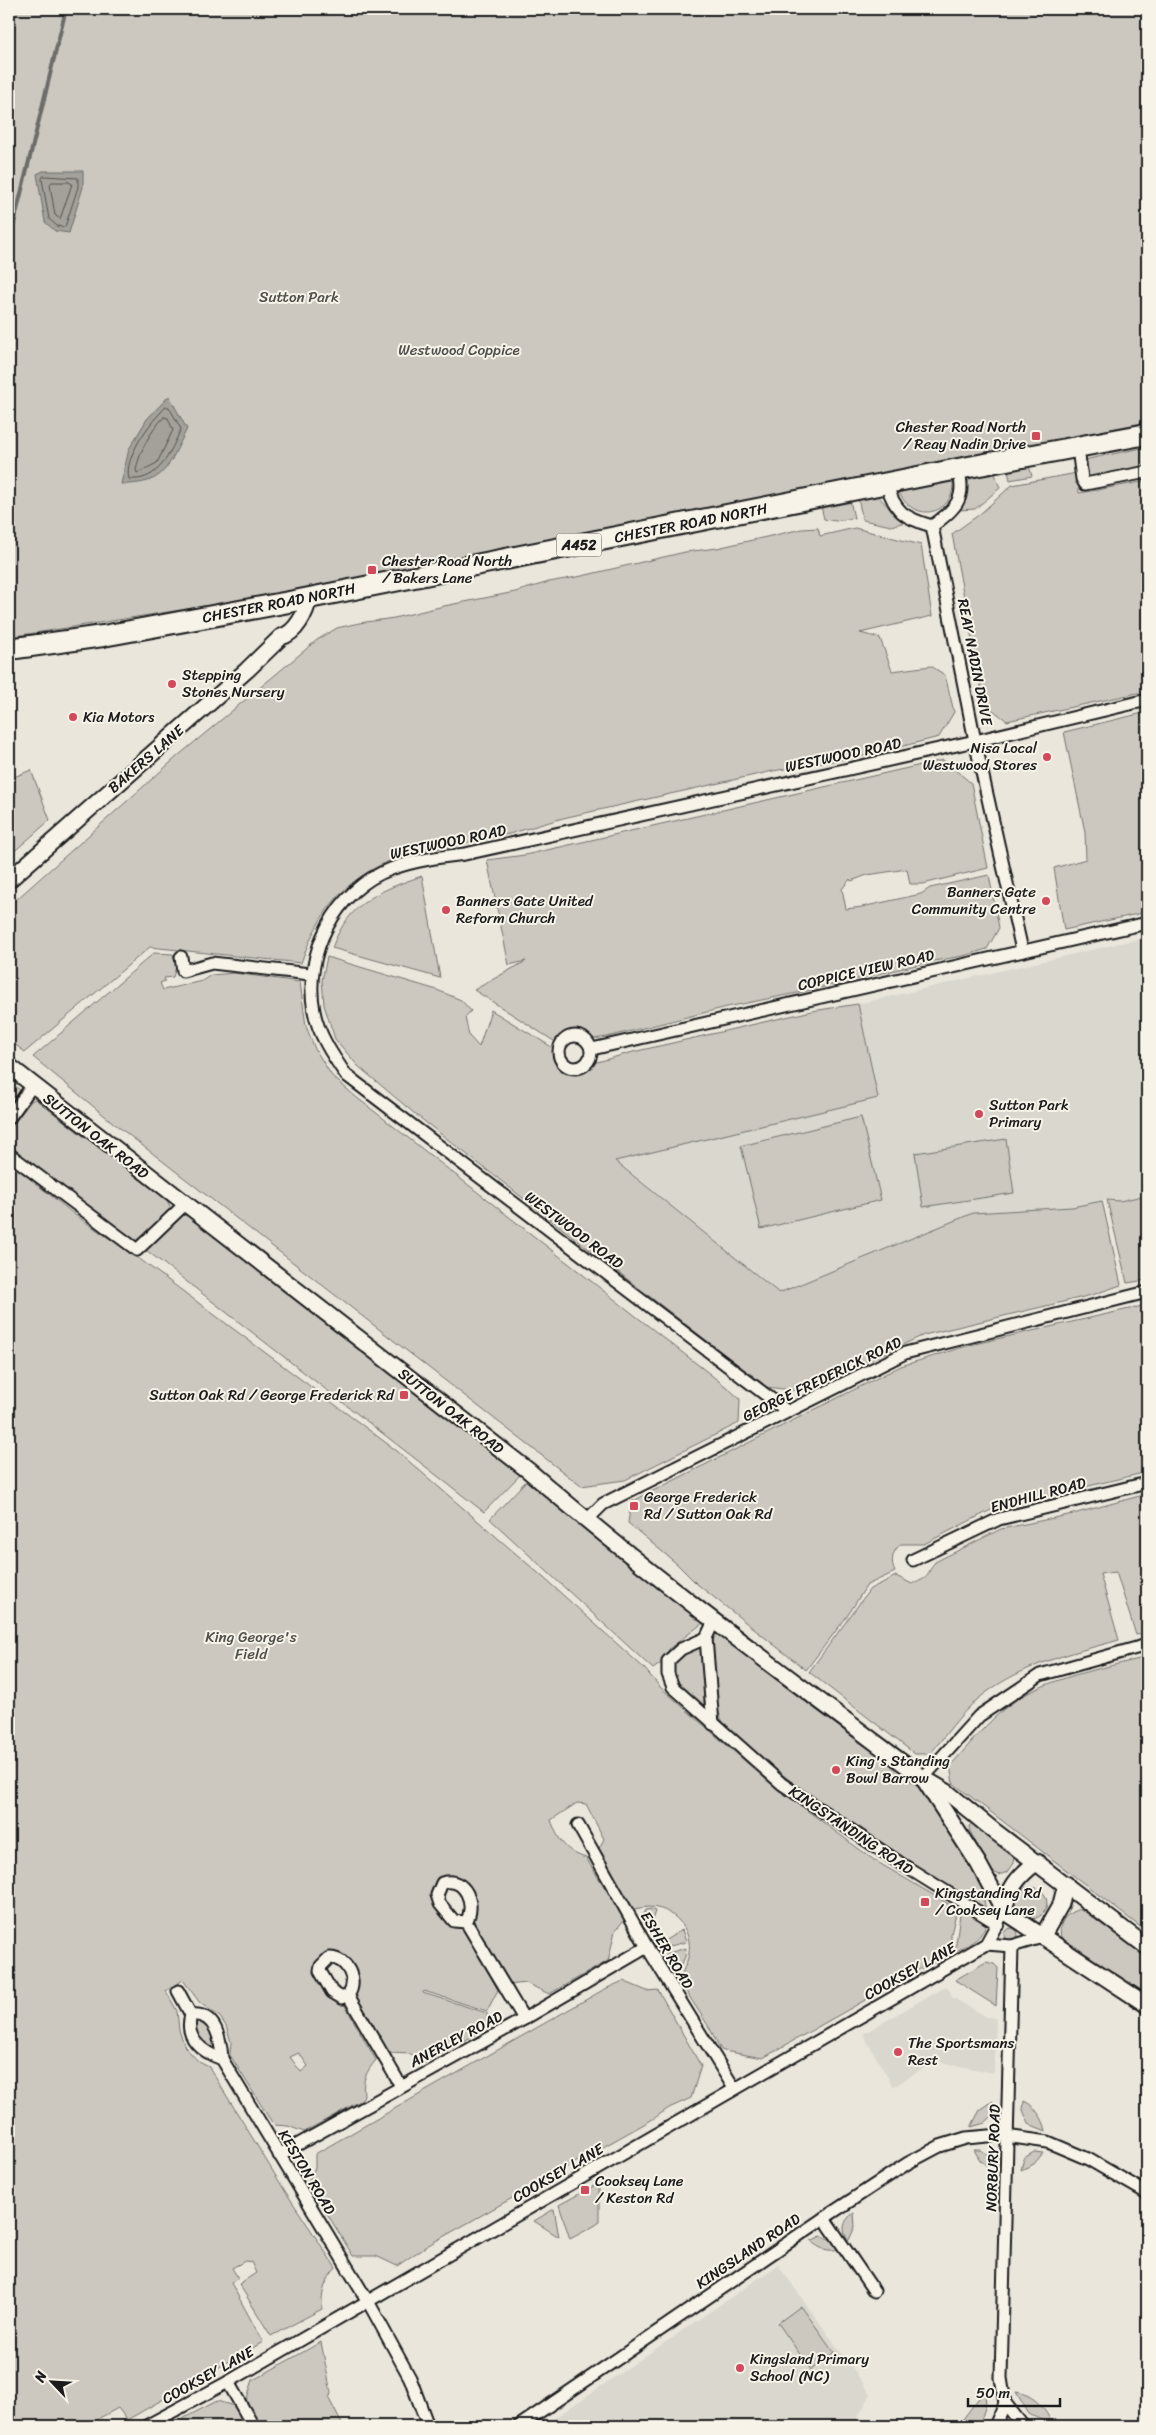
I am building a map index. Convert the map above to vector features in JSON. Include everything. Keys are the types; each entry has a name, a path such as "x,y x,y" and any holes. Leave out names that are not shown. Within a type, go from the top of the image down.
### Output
{"highway":[{"name":"CHESTER ROAD NORTH","path":"9,649 103,636 289,602 886,483 1147,434"}],"main road":[{"name":"BAKERS LANE","path":"281,637 286,636 302,618 309,598"},
{"name":"BAKERS LANE","path":"9,880 247,670 281,637 290,614 289,602"},
{"name":"SUTTON OAK ROAD","path":"9,1066 32,1086 529,1471 586,1521 714,1621"},
{"name":"KINGSTANDING ROAD","path":"714,1621 922,1778 947,1792 993,1830 1147,1947"},
{"name":"KINGSTANDING ROAD","path":"922,1778 978,1863 1001,1918 1042,1937 1147,2005"},
{"path":"1001,1918 1013,1883 1036,1862"},
{"path":"1042,1937 1061,1904 1066,1884"}],"street":[{"path":"1078,448 1082,479 1085,484 1147,472"},
{"path":"886,483 898,510 910,520 932,526 948,514 961,498 962,482 958,469"},
{"name":"REAY NADIN DRIVE","path":"932,526 975,741 1022,950"},
{"name":"WESTWOOD ROAD","path":"787,1411 346,1075 327,1046 314,1012 310,974 324,932 338,908 362,884 389,869 422,860 465,854 975,741 1147,700"},
{"name":"COPPICE VIEW ROAD","path":"592,1048 1147,923"},
{"path":"181,957 183,971"},
{"path":"173,977 183,971 212,963 310,974"},
{"path":"9,1118 32,1086"},
{"path":"9,1154 137,1250 185,1204"},
{"name":"GEORGE FREDERICK ROAD","path":"586,1521 603,1504 905,1354 1147,1292"},
{"name":"ENDHILL ROAD","path":"913,1560 999,1519 1147,1483"},
{"path":"713,1724 706,1638 714,1621"},
{"name":"KINGSTANDING ROAD","path":"706,1638 681,1649 668,1661 668,1674 673,1687 782,1784 900,1863 1001,1918"},
{"path":"922,1778 979,1716 1040,1675 1147,1645"},
{"name":"ESHER ROAD","path":"578,1825 646,1947 734,2088"},
{"name":"COOKSEY LANE","path":"146,2426 228,2382 986,1944 1001,1918"},
{"path":"466,1922 524,2019"},
{"path":"986,1944 1012,1946 1042,1937"},
{"name":"NORBURY ROAD","path":"1005,2403 1001,2371 1012,1946"},
{"name":"ANERLEY ROAD","path":"279,2155 524,2019 646,1947"},
{"path":"178,1991 191,2015 188,2024 193,2039 202,2050 222,2059"},
{"path":"348,1996 401,2086"},
{"name":"KESTON ROAD","path":"191,2015 200,2014 210,2019 220,2037 222,2059 367,2301 410,2378 428,2426"},
{"name":"KINGSLAND ROAD","path":"519,2426 824,2218 908,2163 940,2146 966,2138 1000,2135 1048,2142 1088,2159 1147,2193"},
{"path":"824,2218 874,2291"},
{"path":"228,2382 254,2426"},
{"path":"995,2426 1005,2403 1023,2426"}],"shaded area":[{"name":"Sutton Park Primary","path":"1147,937 1147,1195 1120,1201 1107,1200 1072,1207 973,1213 779,1293 615,1160 878,1098 858,1004"},
{"path":"946,1986 951,1993 950,1996 987,2017 996,2018 994,2073 935,2061 893,2087 863,2034"},
{"name":"Kingsland Primary School (NC)","path":"778,2265 871,2394 853,2426 543,2426"}],"green space":[{"name":"Sutton Park","path":"9,9 1147,9 1147,422 648,520 302,591 9,637"},
{"path":"1147,447 1147,467 1094,478 1086,475 1085,461 1088,459"},
{"path":"1028,463 1032,476 1010,480 1007,467"},
{"path":"994,471 1000,488 975,509 959,510 967,491 968,481 975,475"},
{"path":"1077,473 1079,493 1147,481 1147,691 1007,721 984,703 952,534 980,514 1012,485"},
{"path":"953,479 952,492 948,501 941,508 932,512 922,512 913,508 905,501 898,490"},
{"path":"878,496 900,520 905,522 891,526 863,520 858,499"},
{"path":"850,500 854,518 835,521 824,519 821,506"},
{"path":"818,528 820,536 855,528 921,545 932,616 860,633 880,638 892,671 931,666 945,675 954,712 939,737 868,755 773,771 563,818 509,834 405,855 367,872 339,896 317,926 301,963 150,947 25,1052 9,1040 9,906 179,755 317,640 337,628 359,623 394,618 515,592 549,582 685,552 717,548 802,529"},
{"path":"1147,712 1147,912 1064,930 1054,868 1086,859 1085,832 1064,732"},
{"path":"943,760 971,783 988,868 923,884 910,884 907,869 867,875 851,881 850,879 842,889 846,909 921,894 930,888 989,875 999,928 987,949 802,992 727,1007 607,1037 587,1040 572,1034 565,1036 557,1043 474,990 526,961 509,965 487,860 525,855"},
{"path":"31,770 50,820 9,856 9,779"},
{"path":"422,876 440,978 332,948 347,920 367,900 392,887"},
{"path":"154,953 173,954 176,967 173,977 164,978 165,981 160,983 163,990 202,981 211,975 234,973 300,982 306,1026 315,1049 332,1076 356,1097 729,1389 740,1399 739,1423 625,1480 581,1486 116,1125 33,1057"},
{"path":"327,957 437,990 461,1000 471,1011 465,1017 469,1036 479,1047 491,1010 555,1049 556,1066 566,1074 581,1074 590,1064 633,1052 812,1011 858,1004 878,1098 615,1161 779,1293 973,1213 1072,1207 1102,1201 1121,1285 1092,1295 924,1335 801,1391 766,1387 415,1114 358,1066 335,1039 324,1005 322,980"},
{"path":"9,1081 20,1090 9,1107"},
{"path":"35,1099 167,1200 171,1209 169,1214 133,1243 9,1149 9,1130 31,1101"},
{"path":"861,1117 881,1200 761,1229 741,1146"},
{"path":"1006,1139 1014,1193 923,1207 915,1153"},
{"name":"King George's Field","path":"9,1162 75,1215 141,1260 397,1451 544,1578 644,1668 660,1687 770,1783 874,1860 957,1909 951,1934 951,1951 948,1956 920,1969 763,2058 724,2051 721,2050 709,2027 680,1982 689,1952 688,1937 682,1924 677,1918 664,1910 651,1907 633,1909 628,1904 598,1850 604,1839 586,1804 577,1803 551,1820 557,1834 568,1849 586,1858 622,1915 624,1920 615,1931 608,1961 549,1994 526,1983 508,1985 474,1924 475,1910 459,1880 435,1890 466,1933 498,1990 487,2011 424,1991 423,1993 487,2013 487,2028 425,2063 411,2054 387,2053 356,1998 357,1981 350,1968 325,1956 327,1991 336,2001 344,2004 376,2060 366,2076 362,2100 304,2132 288,2126 275,2125 271,2121 230,2055 231,2042 226,2026 220,2017 200,2003 183,1980 166,1991 177,2011 179,2030 185,2047 199,2062 209,2067 285,2191 336,2268 324,2287 322,2309 271,2336 239,2284 256,2273 251,2262 245,2261 232,2268 238,2278 231,2283 263,2342 127,2420 118,2408 85,2426 9,2426","holes":["299,2053 308,2066 301,2072 290,2057"]},
{"path":"1147,1195 1147,1280 1127,1283 1107,1200 1120,1201"},
{"path":"185,1215 521,1474 484,1512 146,1250 152,1239 162,1229"},
{"path":"1147,1305 1147,1472 993,1509 924,1544 901,1544 893,1557 895,1572 867,1585 848,1615 806,1670 697,1584 677,1564 628,1523 631,1502 901,1366 970,1345"},
{"path":"526,1481 706,1619 703,1623 670,1648 660,1664 653,1669 490,1519"},
{"path":"1147,1494 1147,1632 1136,1635 1116,1572 1100,1574 1119,1640 1045,1662 1010,1677 978,1699 965,1711 930,1754 915,1754 809,1672 870,1589 896,1576 912,1584 919,1581 927,1576 935,1562 1001,1529 1073,1514"},
{"path":"720,1631 917,1782 945,1817 982,1889 986,1911 902,1859 847,1822 794,1784 733,1733 723,1722 719,1714 712,1680 712,1644 714,1636"},
{"path":"700,1646 704,1663 704,1705 700,1704 684,1690 675,1679 673,1672 675,1658"},
{"path":"1147,1657 1147,1932 953,1783 950,1766 993,1719 1023,1696 1075,1675"},
{"path":"972,1823 1013,1854 1014,1863 1008,1872 998,1875 989,1869 970,1831 969,1826"},
{"path":"1031,1887 1043,1891 1047,1903 1043,1915 1031,1919 1019,1915 1015,1903 1019,1891"},
{"path":"961,1906 986,1920 983,1931 979,1936 955,1952"},
{"path":"651,1909 655,1911 650,1927 643,1916 646,1910"},
{"path":"1081,1909 1147,1958 1147,1994 1062,1942 1060,1930 1063,1921 1070,1913"},
{"path":"1008,1928 1014,1928 1018,1935 1014,1942 1008,1942 1004,1938 1004,1932"},
{"path":"682,1930 686,1942 662,1948 659,1944"},
{"path":"686,1948 685,1957 678,1972 665,1954"},
{"path":"986,1962 994,1964 998,1968 996,2006 955,1980"},
{"path":"623,1981 647,1991 658,1990 701,2066 691,2098 669,2108 653,2119 425,2247 397,2266 376,2256 353,2256 308,2182 315,2168 315,2154 603,1990"},
{"path":"194,2021 205,2023 211,2030 217,2048 215,2051 197,2038"},
{"path":"993,2101 992,2116 985,2123 971,2127 980,2110"},
{"path":"1024,2101 1038,2113 1046,2131 1029,2124 1023,2110"},
{"path":"974,2150 981,2150 990,2156 992,2170 980,2160"},
{"path":"1034,2152 1043,2153 1034,2164 1021,2170 1024,2158"},
{"path":"599,2183 599,2221 596,2225 570,2239 559,2205"},
{"path":"554,2209 559,2237 534,2221"},
{"path":"854,2213 855,2227 849,2240 846,2237 844,2225"},
{"path":"821,2236 835,2241 841,2248 825,2249 811,2241"},
{"path":"801,2306 834,2352 811,2370 778,2323"},
{"path":"321,2342 331,2393 329,2399 343,2426 269,2426 258,2421 246,2401 253,2380"},
{"path":"1016,2392 1029,2396 1039,2404 1053,2426 1029,2414"},
{"path":"985,2393 986,2405 979,2426 963,2419 978,2399"},
{"path":"217,2401 234,2406 246,2426 177,2426 184,2418"}],"water":[{"path":"43,171 83,171 83,187 69,233 55,231 45,222 37,174"},
{"path":"169,396 187,429 175,453 157,477 148,481 121,484 129,449 147,419"}],"waterway":[{"path":"9,243 66,9"}],"place":[{"name":"Chester Road North / Reay Nadin Drive","path":"1036,436"},
{"name":"Chester Road North / Bakers Lane","path":"372,570"},
{"name":"Stepping Stones Nursery","path":"172,684"},
{"name":"Kia Motors","path":"73,717"},
{"name":"Nisa Local Westwood Stores","path":"1047,757"},
{"name":"Banners Gate Community Centre","path":"1046,901"},
{"name":"Banners Gate United Reform Church","path":"446,910"},
{"name":"Sutton Park Primary","path":"979,1114"},
{"name":"Sutton Oak Rd / George Frederick Rd","path":"404,1395"},
{"name":"George Frederick Rd / Sutton Oak Rd","path":"634,1506"},
{"name":"King's Standing Bowl Barrow","path":"836,1770"},
{"name":"Kingstanding Rd / Cooksey Lane","path":"925,1902"},
{"name":"The Sportsmans Rest","path":"898,2052"},
{"name":"Cooksey Lane / Keston Rd","path":"585,2190"},
{"name":"Kingsland Primary School (NC)","path":"740,2368"}],"park label":[{"name":"Westwood Coppice","path":"459,350"}]}
